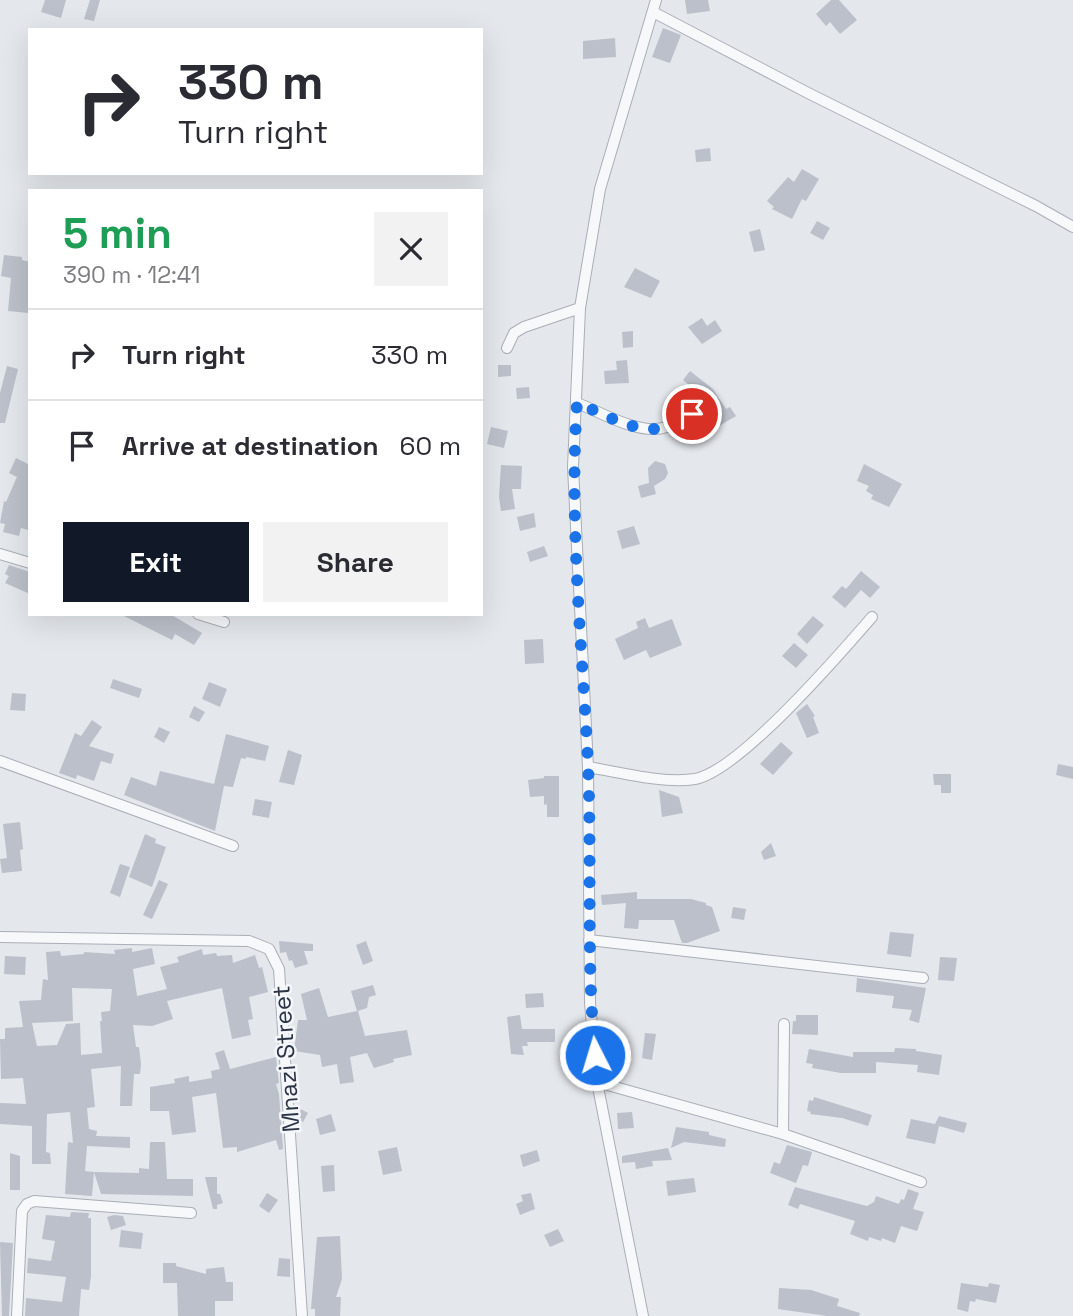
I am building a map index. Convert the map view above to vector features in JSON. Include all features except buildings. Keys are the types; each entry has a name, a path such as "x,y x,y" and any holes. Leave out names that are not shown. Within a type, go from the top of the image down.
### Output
{"street":[{"path":"643,1316 597,1082 590,1003 588,767 573,467 580,308 600,189 654,6 810,94 1025,200 1073,228"},
{"path":"507,348 514,333 524,327 580,308"},
{"path":"577,403 652,430 669,427 692,414"},
{"path":"0,554 28,562"},
{"path":"204,616 224,622"},
{"path":"588,767 677,779 707,776 757,737 820,677 872,617"},
{"path":"0,761 233,846"},
{"name":"Mnazi Street","path":"0,937 249,941 269,949 279,969 302,1316"},
{"path":"589,940 923,978"},
{"path":"783,1134 784,1024"},
{"path":"597,1082 783,1134 921,1182"},
{"path":"17,1316 22,1211 27,1204 34,1201 191,1213"}],"route":[{"path":"595,1055 590,1003 588,767 573,467 577,403 652,430 669,427 692,414"}]}
